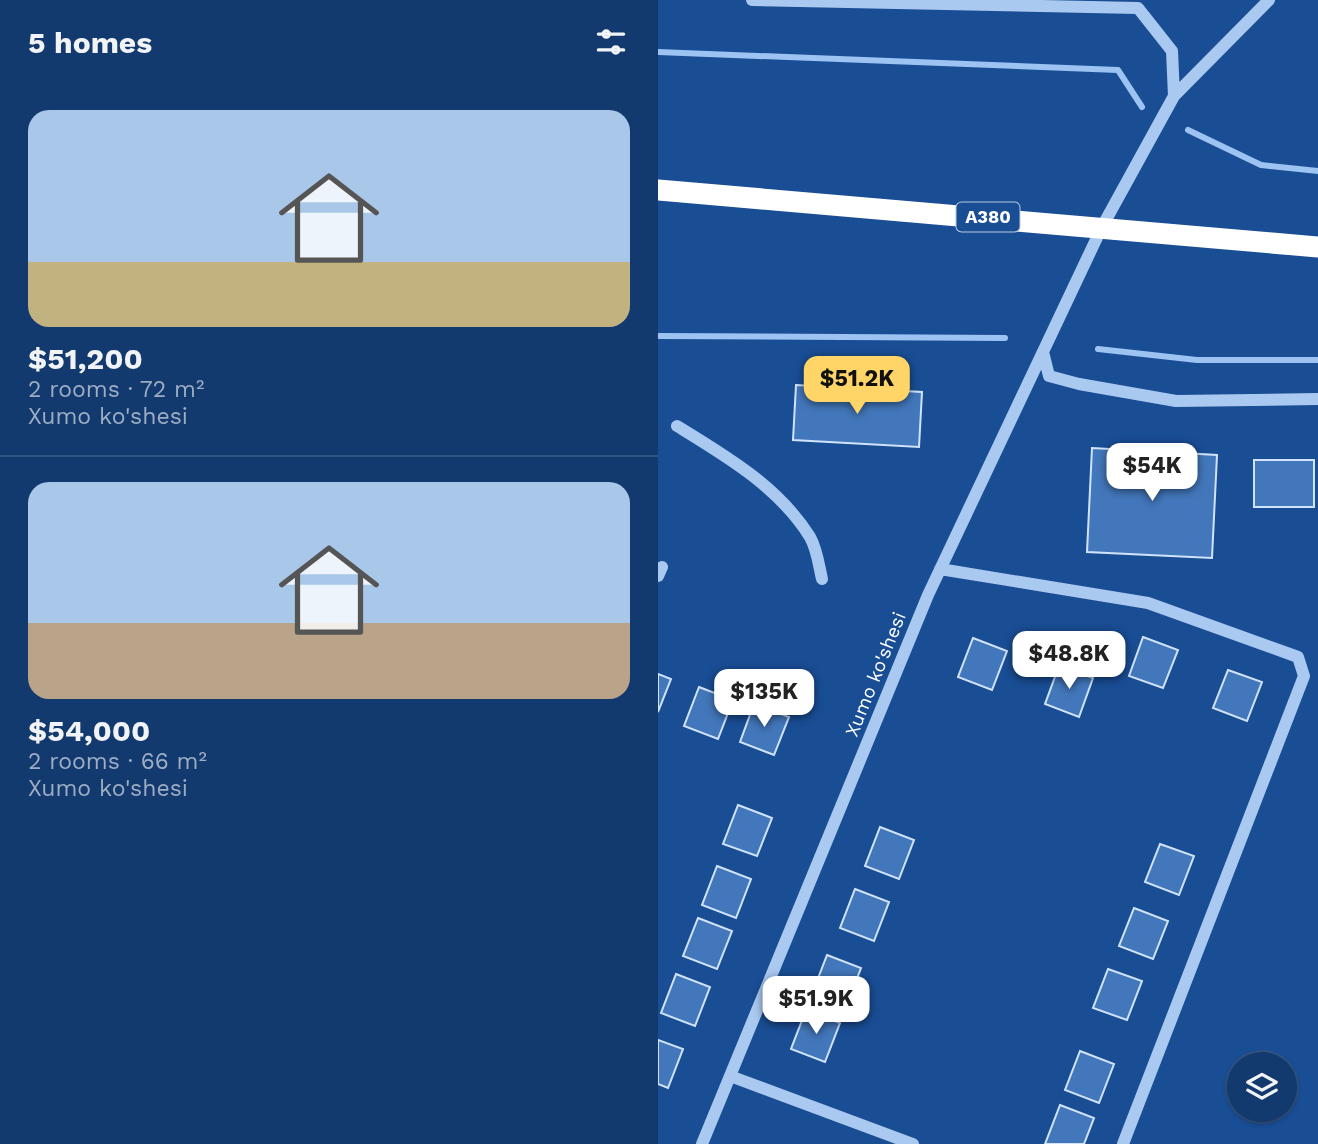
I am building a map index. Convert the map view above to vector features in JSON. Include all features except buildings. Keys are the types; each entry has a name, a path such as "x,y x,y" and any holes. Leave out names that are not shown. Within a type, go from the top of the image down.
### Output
{"highway":[{"name":"A380","path":"658,190 1318,247"}],"street":[{"path":"752,0 1138,4 1172,51 1174,96"},
{"name":"Xumo ko'shesi","path":"702,1144 940,569 1102,227 1174,96 1269,0"},
{"path":"1043,352 1049,376 1176,401 1318,399"},
{"path":"677,426 709,446 784,502 811,539 822,579"},
{"path":"940,569 1147,603 1298,657 1304,676 1123,1144"},
{"path":"730,1076 913,1144"}],"waterway":[{"path":"658,52 1118,70 1142,107"},
{"path":"1188,130 1261,165 1318,171"},
{"path":"658,336 1005,338"},
{"path":"1098,349 1197,360 1318,360"}]}
